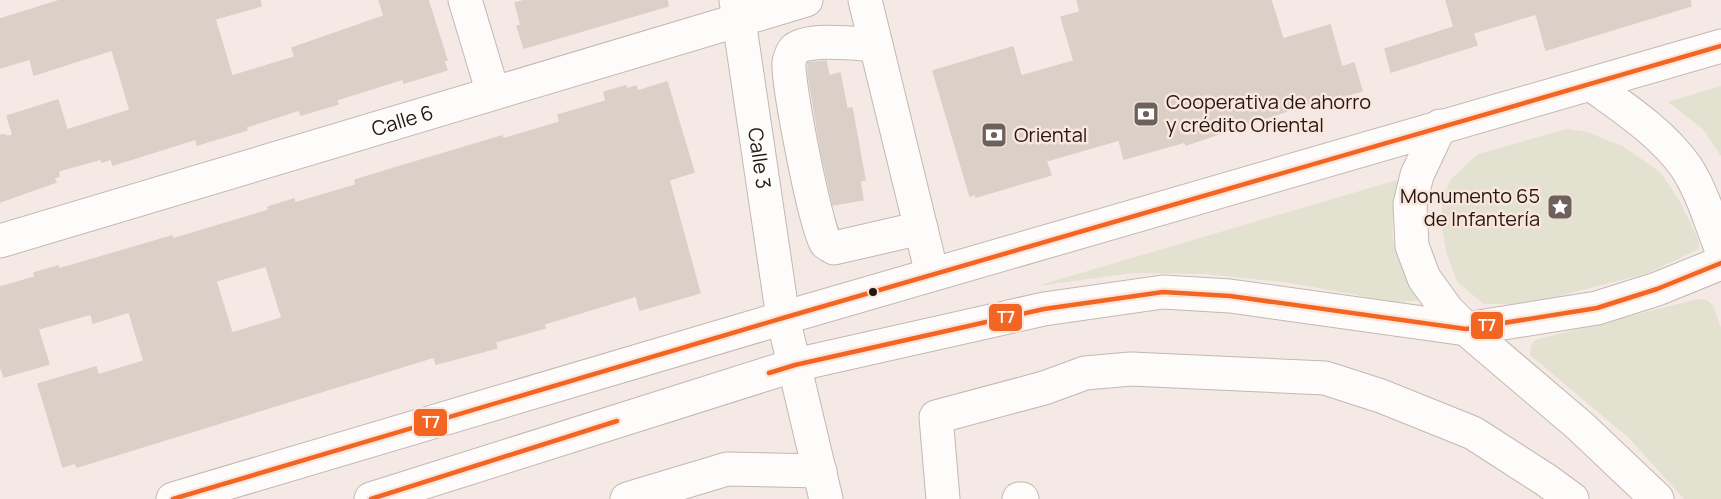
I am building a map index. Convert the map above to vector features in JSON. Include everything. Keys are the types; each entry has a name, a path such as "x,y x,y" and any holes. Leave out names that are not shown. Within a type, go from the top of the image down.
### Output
{"main road":[{"path":"465,0 493,93"},
{"name":"Calle 6","path":"0,242 493,93 737,10 806,0"},
{"path":"865,0 932,274"},
{"name":"Calle 3","path":"737,10 783,318 823,485"},
{"path":"876,45 821,42 798,47 793,51 789,62 802,146 817,220 826,243 834,248 921,228"},
{"path":"173,499 932,274 1721,46"},
{"path":"1592,85 1640,120 1674,150 1699,193 1721,248"},
{"path":"1440,126 1417,175 1410,204 1412,246 1424,278 1434,295 1466,329 1580,426 1657,499"},
{"path":"371,499 795,365 1044,309 1163,292 1230,296 1466,329 1597,308 1657,289 1721,263"},
{"path":"943,499 936,417 1044,388 1085,373 1131,369 1325,378 1381,396 1473,433 1572,499"},
{"path":"627,499 727,469 823,485"}],"shaded area":[{"path":"1721,86 1721,156 1703,129 1668,102"},
{"path":"1567,129 1587,132 1624,147 1661,173 1679,200 1699,241 1699,249 1648,273 1555,297 1512,304 1484,304 1458,283 1447,255 1442,229 1442,199 1451,179 1478,154"},
{"path":"1397,180 1393,221 1394,245 1401,267 1421,300 1389,303 1291,283 1206,274 1133,273 1037,286"},
{"path":"1698,299 1707,300 1713,306 1721,328 1721,499 1684,499 1629,438 1530,355 1531,346 1535,340"}],"building":[{"path":"61,0 260,0 261,6 215,19 232,76 295,57 292,48 384,16 379,0 428,0 447,60 444,61 447,70 404,83 403,79 336,100 338,104 301,115 299,110 246,127 247,130 197,145 196,139 113,165 111,159 102,162 101,159 58,171 59,176 54,178 56,182 0,202 0,135 6,135 6,137 13,135 7,116 58,100 67,130 130,110 112,50 34,75 30,59 0,68 0,19"},
{"path":"526,0 667,0 668,6 524,48 517,26 521,25 515,3"},
{"path":"1077,0 1271,0 1283,39 1330,25 1342,67 1354,63 1362,91 1308,104 1186,145 1185,142 1124,159 1119,140 1046,161 1051,175 976,197 975,194 970,196 933,71 1013,47 1021,76 1074,61 1061,17 1080,12"},
{"path":"1446,0 1690,0 1691,6 1546,50 1536,14 1473,33 1477,45 1391,72 1385,49 1454,27"},
{"path":"826,61 829,76 840,73 847,109 852,108 865,180 860,181 863,200 833,205 808,73 808,63"},
{"path":"667,82 694,172 669,180 700,293 640,310 636,296 544,324 545,328 495,342 497,348 436,364 434,357 77,467 75,463 63,467 38,384 96,367 98,375 144,361 129,312 93,323 91,314 38,329 49,364 4,377 0,366 0,287 35,277 34,273 58,266 59,269 172,236 173,239 269,210 268,207 294,199 295,203 356,185 355,180 398,167 502,136 503,139 560,122 558,115 606,101 604,92 626,86 627,89 636,86 638,91","holes":["266,266 282,318 232,333 216,281"]}],"transit line":[{"name":"T7","path":"173,499 783,318 1721,46"},
{"name":"T7","path":"769,373 795,365 1044,309 1163,292 1230,296 1466,329 1597,308 1657,289 1721,263"},
{"name":"T7","path":"371,499 617,421"}],"place":[{"name":"Cooperativa de ahorro y crédito Oriental","path":"1146,114"},
{"name":"Oriental","path":"994,135"},
{"name":"Monumento 65 de Infantería","path":"1560,207"}]}
